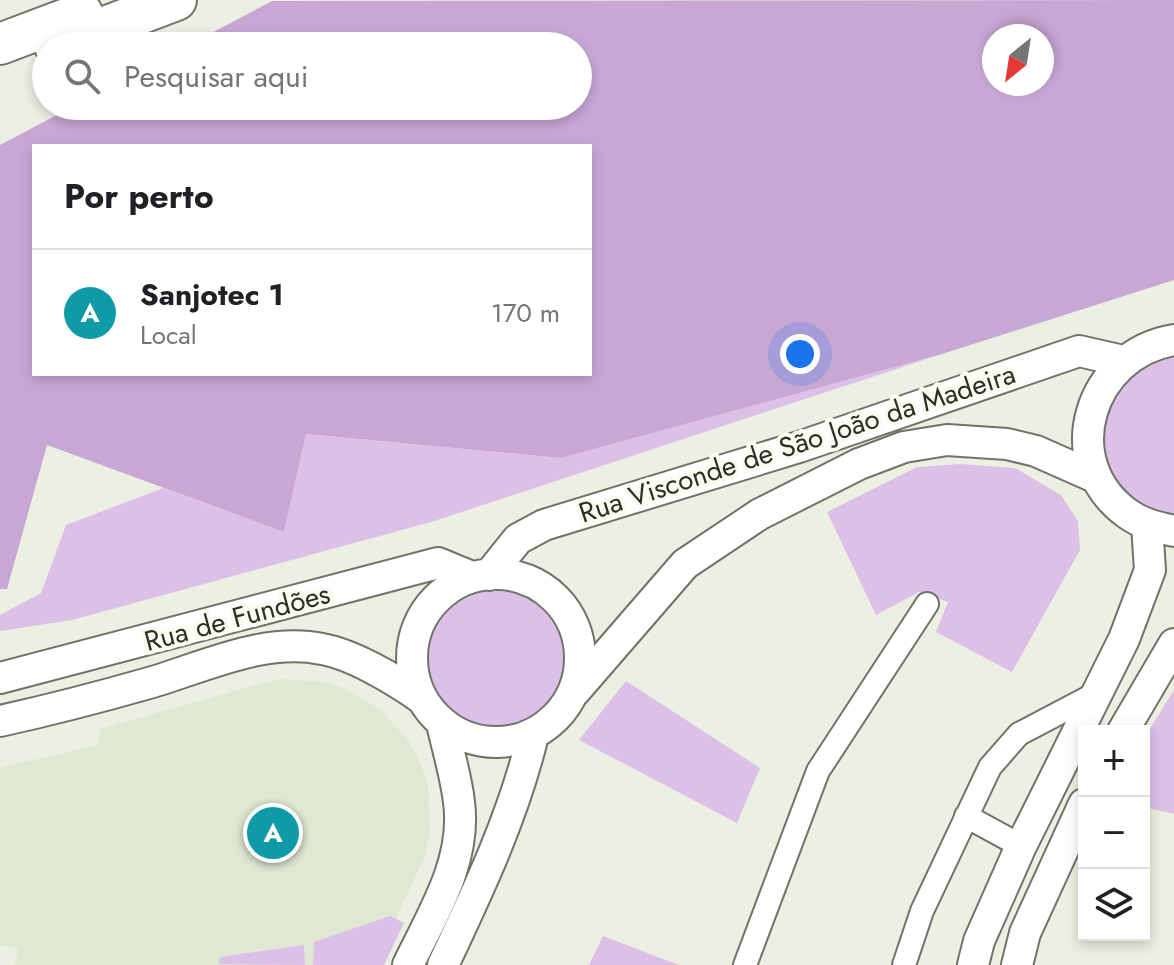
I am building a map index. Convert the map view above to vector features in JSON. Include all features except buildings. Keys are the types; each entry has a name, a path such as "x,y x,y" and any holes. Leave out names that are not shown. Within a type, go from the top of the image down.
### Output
{"highway":[{"path":"0,44 115,0"},
{"path":"92,32 176,0"},
{"path":"0,67 32,54"}],"main road":[{"name":"Rua Visconde de São João da Madeira","path":"1160,528 1127,513 1110,497 1097,478 1088,447 1090,415 1102,385 1123,361 1149,345 1174,340"},
{"name":"Rua Visconde de São João da Madeira","path":"1097,478 1036,451 1007,444 947,440 904,447 859,464 760,514 685,564 551,723 533,735 510,742 486,742 463,736 442,724 421,698 412,674 411,649 418,625 431,604 449,587 481,576 518,539 544,525 799,447 1079,351 1123,361"},
{"path":"973,965 979,941 1021,846 1124,639 1150,570 1160,528"},
{"name":"Rua de Fundões","path":"0,678 438,563 481,576"},
{"path":"481,576 499,573 526,579 549,592 567,612 578,637 581,664 575,691"},
{"path":"1127,725 1174,644"},
{"name":"Rua de Fundões","path":"0,721 149,683 256,651 285,647 323,649 392,677 421,698"},
{"name":"Rua Visconde de São João da Madeira","path":"408,965 448,884 458,842 460,804 442,724"},
{"path":"443,965 509,813 533,735"},
{"path":"1017,965 1025,933 1078,817"}],"street":[{"path":"745,965 818,771 927,604"},
{"path":"904,965 922,911 990,767 1019,734 1099,692"},
{"path":"966,816 1021,846"}],"shaded area":[{"path":"1174,0 1174,280 942,354 561,458 306,434 284,532 47,445 7,589 0,589 0,145 47,120 592,120 592,32 213,32 272,1"},
{"path":"942,354 431,522 72,620 0,631 0,615 41,593 66,525 163,488 284,532 306,434 561,458"},
{"path":"1174,356 1174,515 1151,509 1132,498 1118,482 1108,463 1104,442 1105,420 1112,399 1125,380 1148,364"},
{"path":"960,464 1015,468 1061,495 1078,521 1080,550 1012,672 936,632 948,602 919,592 876,615 827,512 917,467"},
{"path":"496,591 522,596 544,611 559,633 564,659 559,685 544,707 522,722 496,727 470,722 448,707 433,685 428,659 433,633 448,611 470,596"},
{"path":"283,679 325,682 345,689 381,710 409,741 428,785 430,832 425,855 375,965 15,965 18,948 0,945 0,768 98,745 101,729"},
{"path":"626,681 760,768 737,823 579,740"},
{"path":"1174,690 1174,814 1150,808 1150,728"},
{"path":"390,916 404,923 384,965 313,965 314,942"},
{"path":"603,936 679,965 589,965"},
{"path":"304,945 305,965 219,964 220,957"}],"place":[{"name":"Sanjotec 1","path":"273,833"}]}
